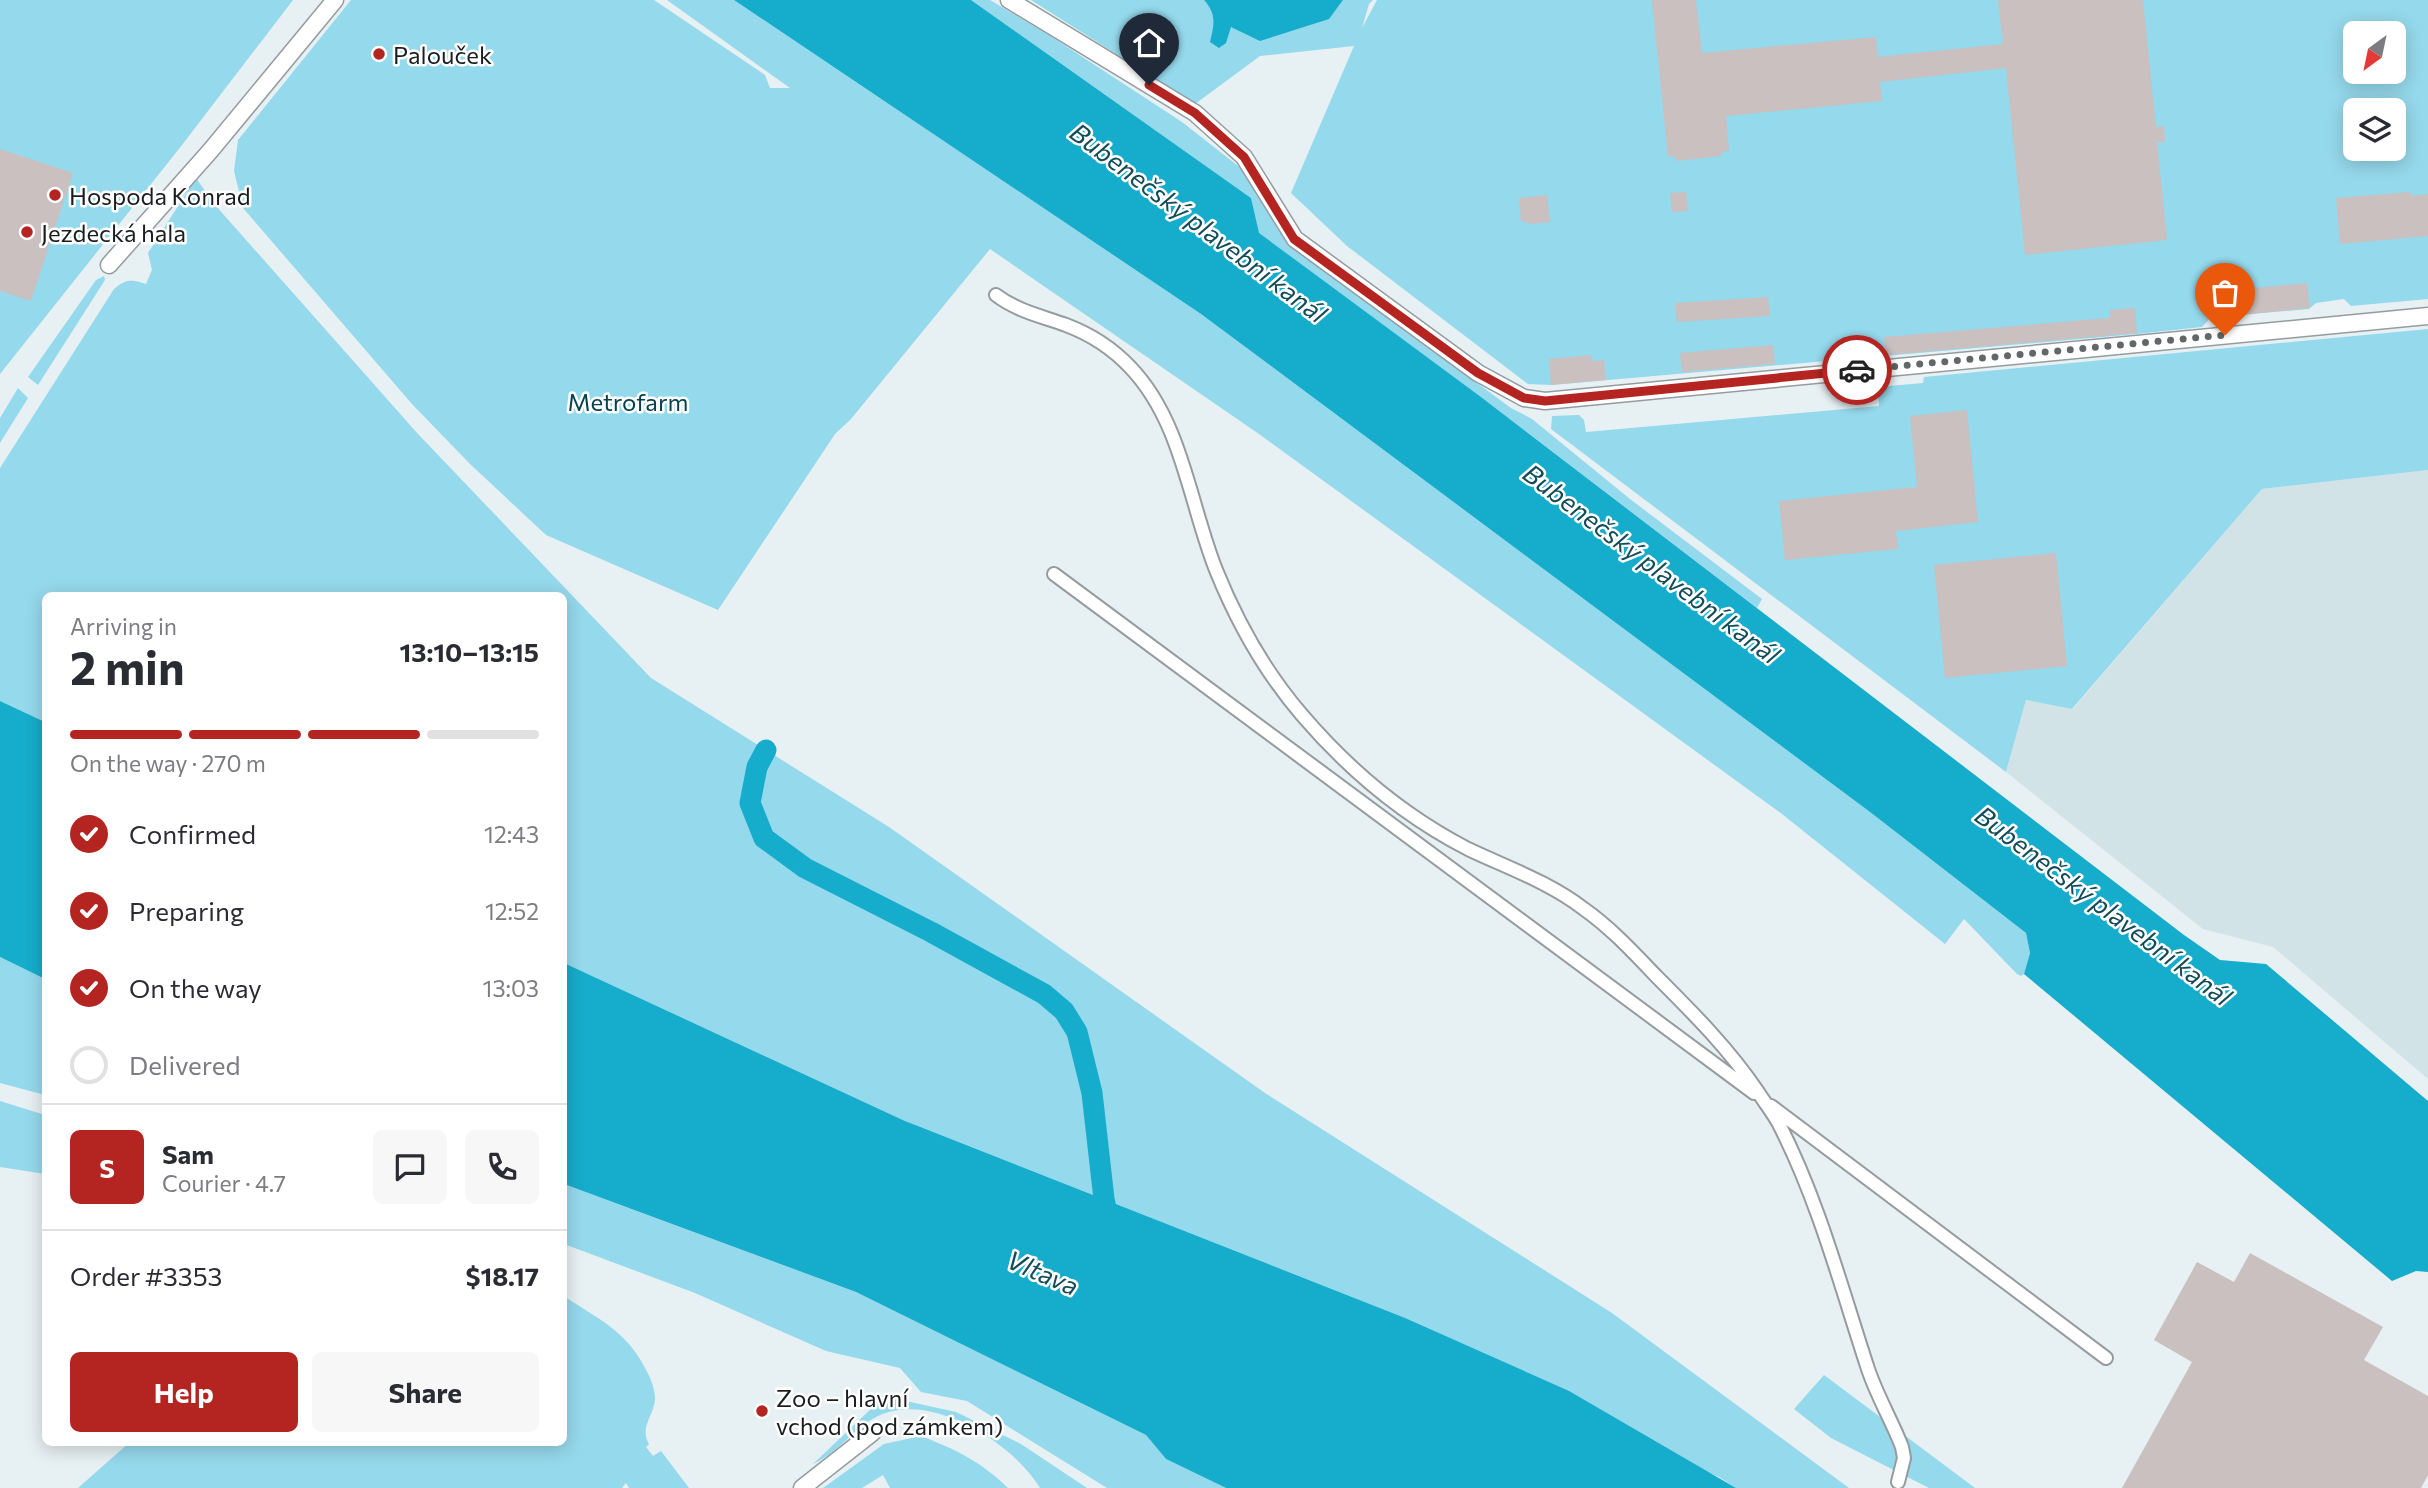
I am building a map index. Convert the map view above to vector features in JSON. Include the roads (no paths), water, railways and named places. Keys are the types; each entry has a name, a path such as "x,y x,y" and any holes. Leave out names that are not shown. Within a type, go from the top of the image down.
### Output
{"street":[{"path":"109,265 211,150 335,0"},
{"path":"1009,0 1195,113 1244,157 1294,239 1478,373 1524,398 1545,401 2428,316"},
{"path":"996,295 1023,311 1088,335 1117,355 1142,381 1168,424 1215,568 1234,611 1276,680 1323,739 1385,797 1467,848 1560,892 1587,911 1614,933 1736,1060 1777,1119 1811,1197 1870,1373 1902,1447 1903,1464 1898,1482"},
{"path":"1054,574 1420,843 2106,1359"},
{"path":"803,1488 873,1433"}],"water":[{"name":"Bubenečský plavební kanál","path":"734,0 971,0 1251,198 1259,233 1481,397 2184,935 2220,960 2266,964 2428,1101 2428,1272 2416,1271 2392,1281 2024,974 2030,953 2026,933 1870,812 1201,314"},
{"path":"1204,0 1343,0 1329,19 1260,41 1231,27 1226,43 1219,48 1210,42 1213,15"},
{"path":"0,701 42,721 42,978 0,957"},
{"name":"Vltava","path":"567,964 905,1121 1405,1318 1569,1391 1736,1488 1226,1488 1166,1459 1146,1435 856,1292 567,1185"}],"waterway":[{"path":"766,750 757,767 750,803 764,838 805,868 931,932 1044,994 1064,1011 1077,1032 1092,1093 1104,1199 1110,1227"}],"place":[{"name":"Palouček","path":"379,54"},
{"name":"Hospoda Konrad","path":"55,195"},
{"name":"Jezdecká hala","path":"27,232"},
{"name":"Zoo – hlavní vchod (pod zámkem)","path":"762,1411"}],"park label":[{"name":"Metrofarm","path":"628,401"}]}
